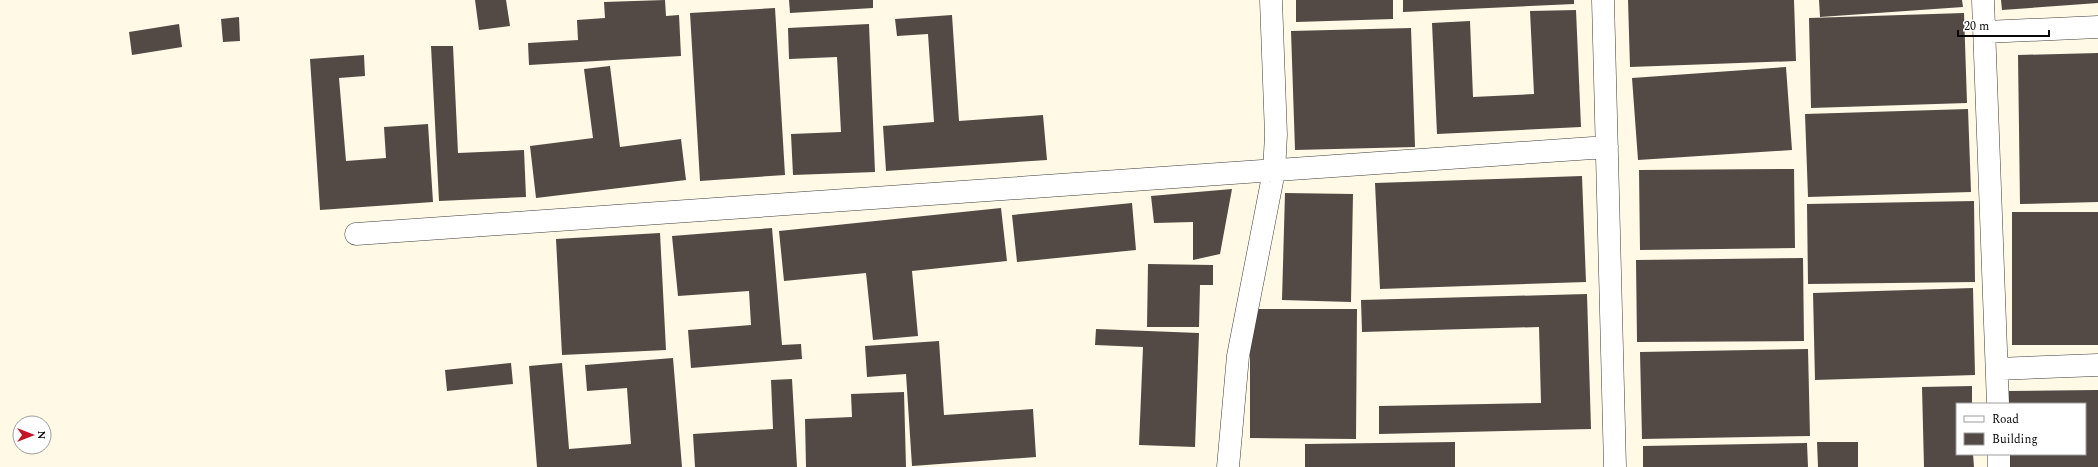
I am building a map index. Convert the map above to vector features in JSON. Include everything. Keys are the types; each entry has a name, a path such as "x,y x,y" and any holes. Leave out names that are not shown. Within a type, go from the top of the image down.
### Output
{"street":[{"path":"1228,467 1238,356 1274,171 1276,135 1271,0"},
{"path":"1603,0 1615,467"},
{"path":"1983,0 1998,403"},
{"path":"1985,32 2098,27"},
{"path":"356,234 1274,171 1607,146"},
{"path":"1997,369 2098,365"},
{"path":"1999,455 1999,467"}],"building":[{"path":"475,0 506,0 510,26 479,30"},
{"path":"665,0 666,16 679,15 681,56 529,65 528,43 578,40 577,20 605,18 604,2"},
{"path":"789,0 873,0 873,8 790,13"},
{"path":"1296,0 1393,0 1393,19 1296,22"},
{"path":"1403,0 1574,0 1574,4 1403,12"},
{"path":"1628,0 1794,0 1796,61 1630,67"},
{"path":"1819,0 1962,0 1963,7 1820,17"},
{"path":"2001,0 2098,0 2098,3 2002,10"},
{"path":"775,8 785,175 700,181 690,13"},
{"path":"1576,10 1581,127 1437,134 1432,23 1470,21 1473,97 1534,94 1530,11"},
{"path":"1964,13 1967,103 1811,108 1809,18"},
{"path":"952,15 959,121 1043,115 1047,160 886,171 883,126 934,122 928,34 897,36 895,19"},
{"path":"239,17 240,41 223,42 221,19"},
{"path":"179,24 182,47 132,55 129,32"},
{"path":"869,24 875,172 793,175 791,134 841,132 837,57 789,59 788,28"},
{"path":"1411,28 1415,147 1295,150 1291,31"},
{"path":"431,46 453,46 458,153 524,150 526,197 439,201"},
{"path":"2098,53 2098,202 2020,204 2018,55"},
{"path":"364,55 365,76 339,78 346,161 386,158 384,127 428,124 433,202 320,210 310,59"},
{"path":"610,66 620,147 681,139 686,180 536,198 530,146 593,138 584,69"},
{"path":"1786,67 1792,150 1638,160 1632,78"},
{"path":"1968,109 1971,192 1808,197 1805,114"},
{"path":"1794,169 1795,248 1640,250 1639,170"},
{"path":"1582,176 1586,282 1380,289 1375,183"},
{"path":"1232,189 1220,254 1193,260 1193,222 1154,223 1151,196"},
{"path":"1285,193 1353,194 1351,302 1282,300"},
{"path":"1974,201 1975,282 1808,284 1807,204"},
{"path":"1132,203 1136,250 1017,262 1012,215"},
{"path":"1001,208 1007,261 912,271 918,336 873,340 866,273 784,281 779,231"},
{"path":"2012,212 2098,212 2098,345 2012,345"},
{"path":"772,228 782,345 801,344 802,359 691,368 688,330 751,325 749,291 678,296 672,236"},
{"path":"660,233 666,350 562,355 556,239"},
{"path":"1803,258 1804,341 1637,342 1636,260"},
{"path":"1148,264 1213,265 1213,285 1200,285 1199,327 1147,327"},
{"path":"1973,288 1975,375 1815,380 1813,293"},
{"path":"1587,294 1591,429 1379,434 1379,406 1541,403 1539,327 1362,332 1361,300"},
{"path":"1250,309 1357,309 1356,439 1250,438"},
{"path":"1096,329 1199,333 1195,447 1139,445 1143,347 1095,345"},
{"path":"939,341 944,415 1033,409 1036,457 912,466 906,374 867,377 865,346"},
{"path":"1808,349 1810,436 1642,439 1640,352"},
{"path":"673,358 682,467 537,467 529,366 562,363 569,449 631,444 627,388 587,391 585,365"},
{"path":"511,363 513,384 447,391 445,370"},
{"path":"792,379 797,467 695,467 693,434 773,429 771,380"},
{"path":"1972,386 1972,403 1956,403 1956,455 1973,455 1974,467 1924,467 1922,387"},
{"path":"2098,390 2098,467 2008,467 2008,455 2086,455 2086,403 2008,403 2008,391"},
{"path":"904,392 906,467 806,467 805,419 852,417 851,394"},
{"path":"1455,442 1455,467 1305,467 1305,444"},
{"path":"1817,442 1858,442 1858,467 1818,467"},
{"path":"1807,443 1808,467 1643,467 1643,446"}]}
